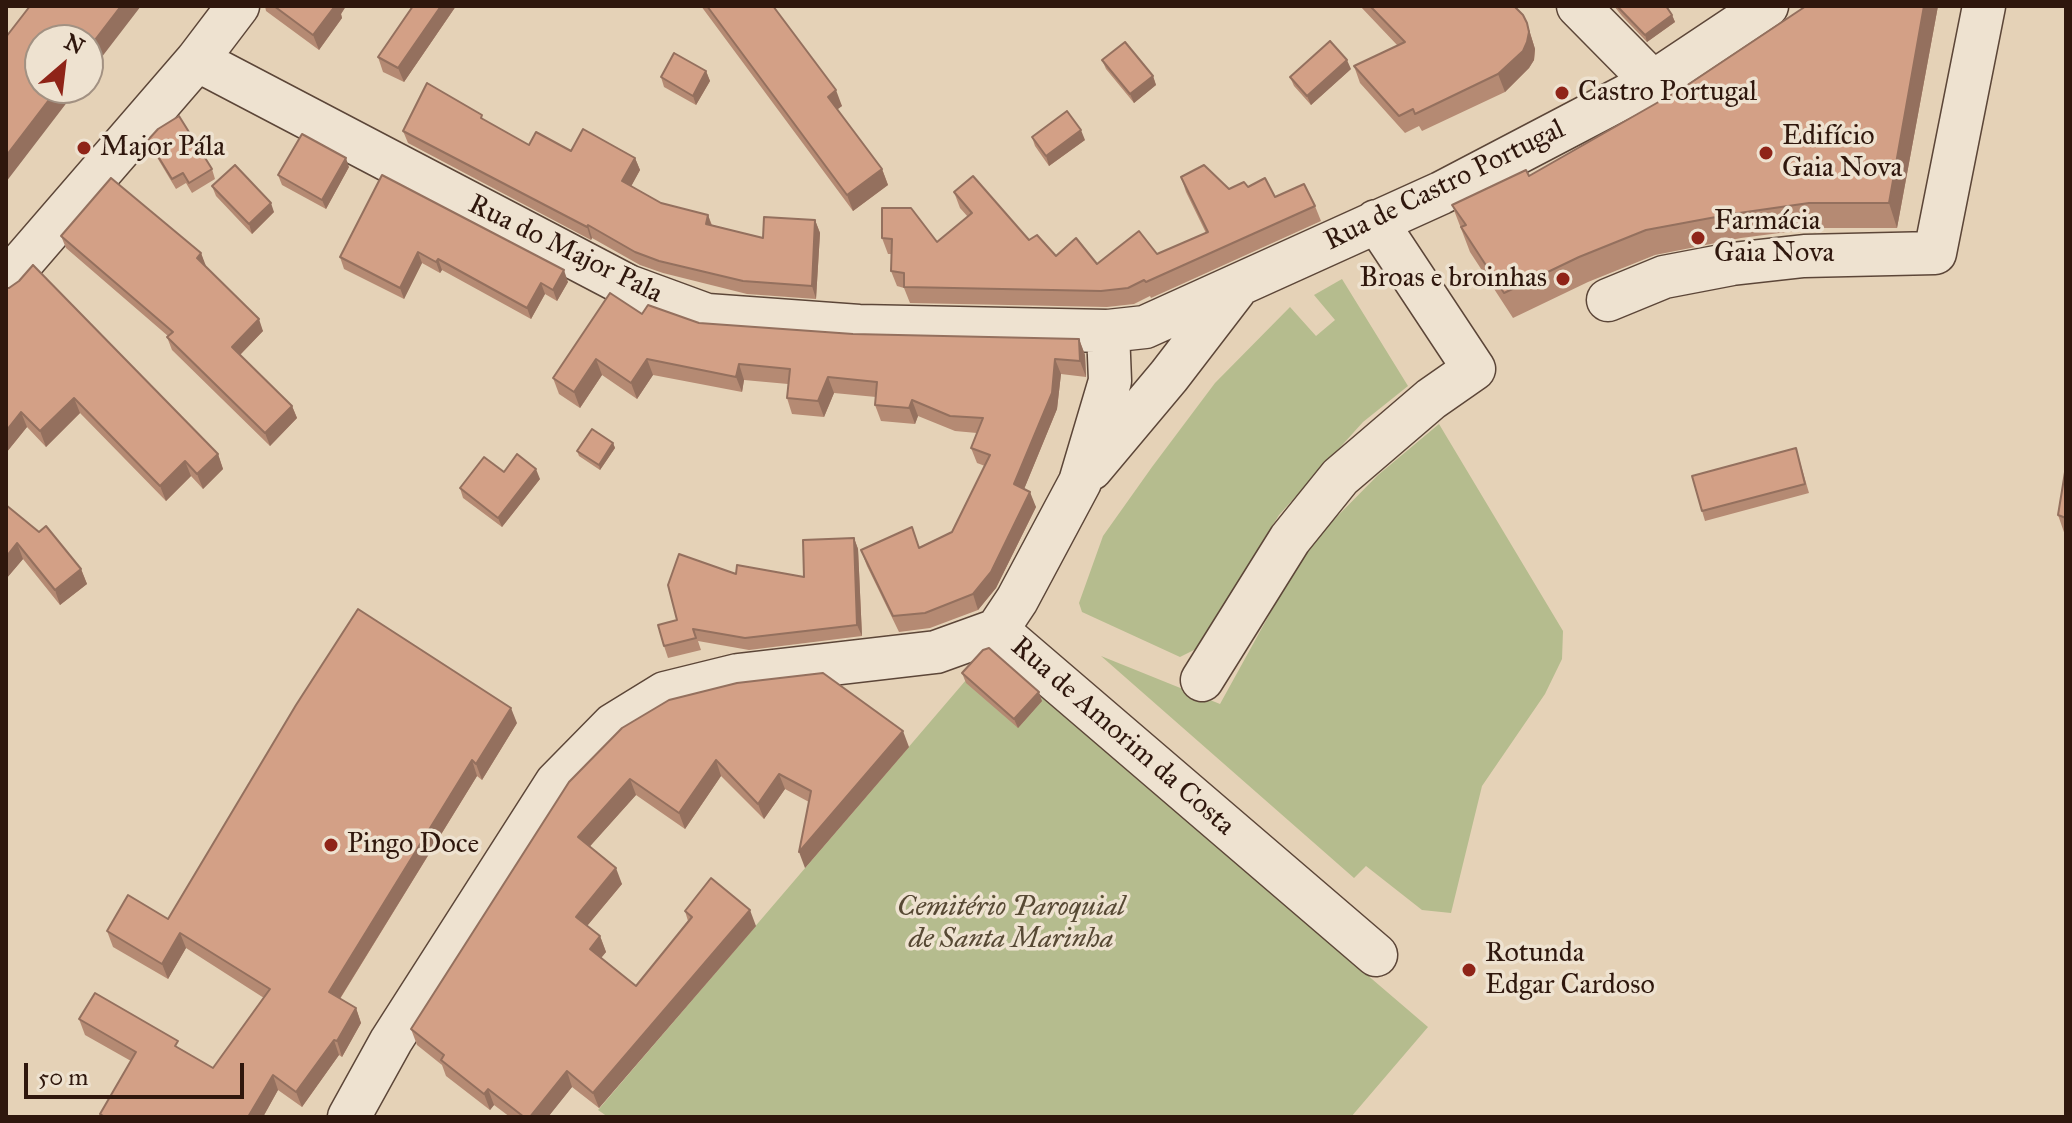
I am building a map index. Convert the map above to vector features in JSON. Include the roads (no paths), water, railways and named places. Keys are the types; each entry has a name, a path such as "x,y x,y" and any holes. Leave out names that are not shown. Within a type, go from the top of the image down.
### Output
{"street":[{"path":"6,281 197,60 238,6"},
{"path":"1578,6 1653,82"},
{"name":"Rua de Castro Portugal","path":"1126,329 1238,286 1441,193 1653,82 1767,6"},
{"path":"1608,300 1664,277 1732,264 1804,256 1935,253 1984,6"},
{"name":"Rua do Major Pala","path":"197,60 628,286 707,315 859,326 1126,329"},
{"path":"1202,680 1290,539 1340,477 1431,399 1474,369 1376,221"},
{"name":"Rua de Amorim da Costa","path":"1080,482 1169,376 1238,286"},
{"path":"1126,329 1164,350 1169,376"},
{"name":"Rua de Amorim da Costa","path":"1126,329 1080,482 1017,600 997,630 1376,955"},
{"path":"349,1117 391,1041 556,783 613,725 665,693 738,675 936,652 997,630"}],"place":[{"name":"Castro Portugal","path":"1562,93"},
{"name":"Major Pála","path":"84,148"},
{"name":"Edifício Gaia Nova","path":"1766,153"},
{"name":"Farmácia Gaia Nova","path":"1698,238"},
{"name":"Broas e broinhas","path":"1563,279"},
{"name":"Pingo Doce","path":"331,845"},
{"name":"Rotunda Edgar Cardoso","path":"1469,970"}],"park label":[{"name":"Cemitério Paroquial de Santa Marinha","path":"1011,924"}]}
